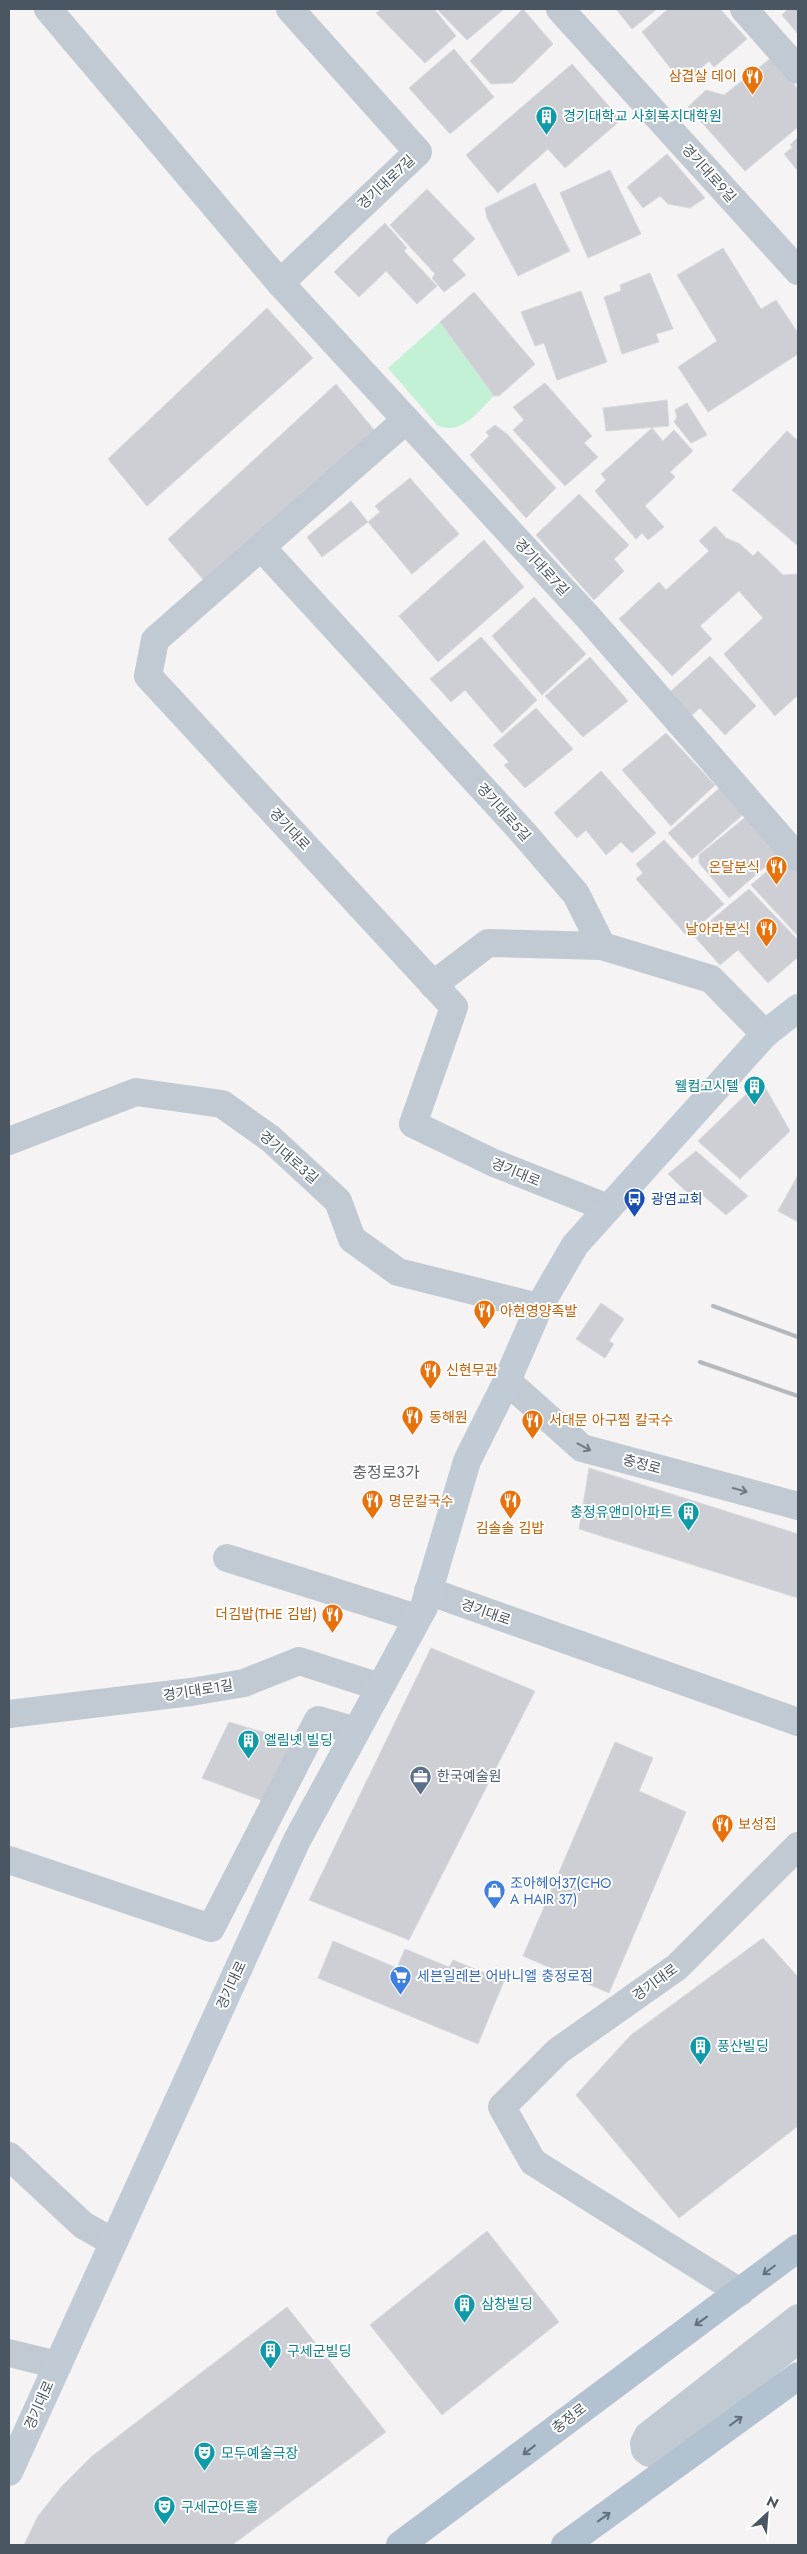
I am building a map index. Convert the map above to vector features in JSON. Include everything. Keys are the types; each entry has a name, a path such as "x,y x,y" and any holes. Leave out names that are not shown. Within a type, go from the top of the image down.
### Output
{"main road":[{"name":"경기대로","path":"9,2472 297,1840 417,1618 428,1591 467,1461 508,1381 539,1307 575,1245 765,1034 798,1008"},
{"name":"충정로","path":"400,2545 798,2248"},
{"path":"565,2545 798,2376"}],"street":[{"name":"경기대로7길","path":"48,9 280,282 587,616 798,858"},
{"name":"경기대로7길","path":"280,282 418,152 290,9"},
{"name":"경기대로9길","path":"560,9 798,271"},
{"path":"744,9 798,70"},
{"name":"경기대로","path":"406,420 155,640 148,676 454,1007 413,1124 494,1163 608,1208"},
{"name":"경기대로5길","path":"262,548 520,829 576,894 602,946"},
{"path":"433,985 488,943 602,946 711,978 765,1034"},
{"name":"경기대로3길","path":"9,1141 136,1092 222,1104 271,1139 338,1201 352,1239 398,1272 539,1307"},
{"name":"충정로","path":"508,1381 582,1448 798,1506"},
{"path":"227,1558 417,1618"},
{"name":"경기대로","path":"428,1591 798,1722"},
{"name":"경기대로1길","path":"9,1714 191,1692 244,1683 299,1661 380,1687"},
{"path":"9,1860 211,1928 318,1720 356,1731"},
{"name":"경기대로","path":"740,2292 533,2162 502,2107 558,2051 677,1967 798,1846"},
{"path":"9,2156 83,2225 113,2242"},
{"path":"798,2317 647,2435 643,2443 644,2450 649,2454 656,2452 798,2341"},
{"name":"경기대로","path":"9,2353 58,2365"}],"green space":[{"path":"440,322 494,396 468,421 454,428 437,425 388,368"}],"building":[{"path":"381,9 434,9 456,36 425,63 376,13"},
{"path":"437,9 504,9 467,40"},
{"path":"523,9 553,44 513,83 491,84 470,61"},
{"path":"616,9 657,9 632,29"},
{"path":"668,9 720,9 747,39 714,67 709,61 683,84 642,32"},
{"path":"788,9 798,9 798,34 782,15"},
{"path":"454,49 494,97 450,134 409,88"},
{"path":"771,58 798,89 798,127 745,171 688,107 706,90 724,95"},
{"name":"경기대학교 사회복지대학원","path":"572,64 621,120 565,168 548,149 498,193 466,155"},
{"path":"798,137 798,171 784,154 793,147 790,145"},
{"path":"667,154 705,198 690,208 668,204 660,196 643,208 627,187"},
{"path":"610,170 641,234 588,258 560,193"},
{"path":"535,183 570,251 518,276 487,218 485,208"},
{"path":"427,189 475,239 452,260 466,275 444,292 432,278 435,274 390,225"},
{"path":"385,223 407,248 404,251 437,286 417,304 386,271 359,297 334,272"},
{"path":"723,248 761,309 776,300 798,333 798,354 708,412 678,367 717,341 677,275"},
{"path":"650,273 673,329 656,334 659,342 622,354 604,297 621,291 620,285"},
{"path":"581,291 607,362 557,380 544,343 535,346 521,312"},
{"path":"474,292 535,364 499,396 494,396 440,322"},
{"path":"267,308 313,358 147,506 108,459"},
{"path":"545,383 592,436 584,443 598,457 565,486 513,430 524,420 513,407"},
{"path":"336,384 375,431 206,583 168,539"},
{"path":"667,400 669,426 606,431 603,408"},
{"path":"687,403 707,435 691,443 674,422 677,417 675,410"},
{"path":"495,425 507,434 556,488 526,518 470,455 489,436 486,432"},
{"path":"652,428 663,441 674,430 693,451 670,472 675,477 645,506 664,527 648,540 642,533 636,539 595,491 606,480 601,474"},
{"path":"787,431 798,441 798,546 732,490"},
{"path":"410,478 459,534 412,574 368,522 380,512 375,506"},
{"path":"579,494 629,545 614,559 624,571 594,600 536,535"},
{"path":"351,501 368,522 322,557 307,537"},
{"path":"715,526 726,538 740,544 753,556 758,551 783,575 798,574 798,695 775,716 724,654 763,618 739,591 700,626 712,639 672,676 619,619 659,582 666,590 709,551 699,541"},
{"path":"484,540 524,587 438,662 399,616"},
{"path":"534,597 586,654 542,695 492,636"},
{"path":"481,637 537,700 502,733 465,690 451,702 430,679"},
{"path":"710,656 756,706 725,735 700,708 692,715 670,692"},
{"path":"590,657 628,701 583,737 545,696"},
{"path":"536,708 573,749 525,788 504,765 509,762 493,745"},
{"path":"666,733 715,785 671,826 622,770"},
{"path":"601,771 656,833 632,853 621,842 606,855 586,830 577,838 554,813"},
{"path":"723,785 747,811 692,859 668,833"},
{"path":"747,816 780,854 729,898 699,863 699,855"},
{"path":"664,840 724,904 687,936 636,879 643,873 636,864"},
{"path":"784,857 798,872 798,936 751,885"},
{"path":"749,889 798,940 798,957 768,983 738,950 720,965 693,935"},
{"name":"웰컴고시텔","path":"761,1080 790,1131 740,1179 698,1141"},
{"path":"696,1151 748,1196 726,1215 699,1192 693,1198 668,1174"},
{"path":"798,1175 798,1222 778,1211"},
{"path":"601,1303 624,1319 609,1341 614,1344 605,1358 576,1339"},
{"name":"충정유앤미아파트","path":"589,1468 798,1534 798,1598 579,1529"},
{"name":"한국예술원","path":"431,1648 535,1691 409,1940 309,1900"},
{"name":"엘림넷 빌딩","path":"229,1722 293,1741 266,1802 202,1778"},
{"path":"615,1742 653,1758 639,1791 686,1812 609,1993 523,1956"},
{"name":"풍산빌딩","path":"763,1938 798,1977 798,2126 679,2218 576,2095 631,2035"},
{"path":"333,1941 397,1968 405,1949 449,1967 453,1960 504,1981 478,2044 318,1978"},
{"name":"삼창빌딩","path":"487,2231 559,2322 442,2415 370,2325"},
{"name":"구세군빌딩","path":"287,2307 386,2432 232,2545 24,2545 38,2516 62,2486 91,2457"}],"railway":[{"path":"713,1306 798,1337"},
{"path":"700,1362 798,1396"}],"place":[{"name":"삼겹살 데이","path":"753,95"},
{"name":"경기대학교 사회복지대학원","path":"547,135"},
{"name":"온달분식","path":"776,886"},
{"name":"날아라분식","path":"766,948"},
{"name":"웰컴고시텔","path":"755,1105"},
{"name":"광염교회","path":"635,1218"},
{"name":"아현영양족발","path":"484,1330"},
{"name":"신현무관","path":"430,1389"},
{"name":"동해원","path":"413,1436"},
{"name":"서대문 아구찜 칼국수","path":"533,1439"},
{"name":"김솔솔 김밥","path":"510,1519"},
{"name":"명문칼국수","path":"373,1520"},
{"name":"충정유앤미아파트","path":"689,1531"},
{"name":"더김밥(THE 김밥)","path":"333,1633"},
{"name":"엘림넷 빌딩","path":"248,1759"},
{"name":"한국예술원","path":"421,1795"},
{"name":"보성집","path":"722,1843"},
{"name":"조아헤어37(CHO A HAIR 37)","path":"494,1910"},
{"name":"세븐일레븐 어바니엘 충정로점","path":"401,1995"},
{"name":"풍산빌딩","path":"701,2065"},
{"name":"삼창빌딩","path":"465,2323"},
{"name":"구세군빌딩","path":"271,2370"},
{"name":"모두예술극장","path":"205,2472"},
{"name":"구세군아트홀","path":"165,2526"}],"district":[{"name":"충정로3가","path":"386,1472"}]}
